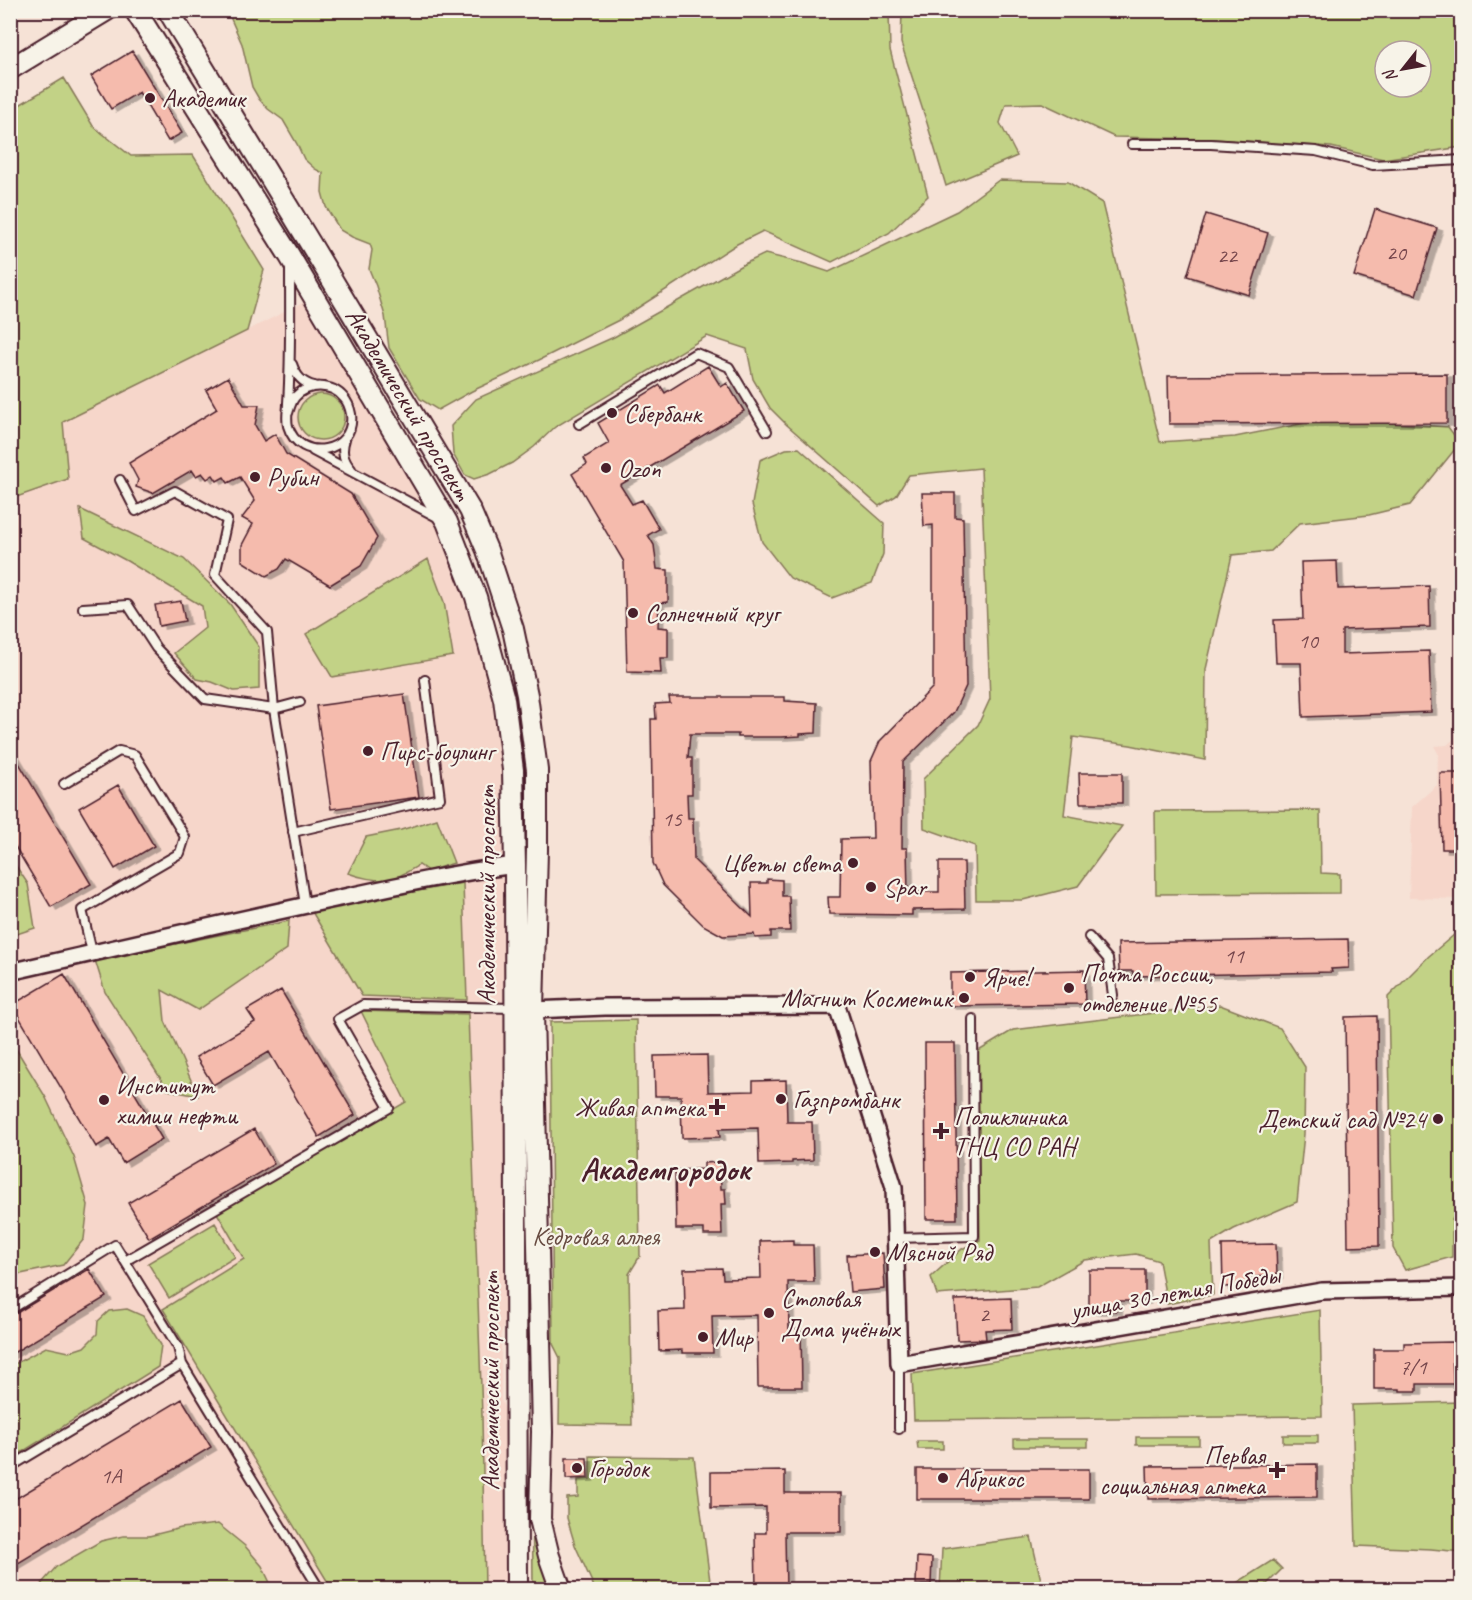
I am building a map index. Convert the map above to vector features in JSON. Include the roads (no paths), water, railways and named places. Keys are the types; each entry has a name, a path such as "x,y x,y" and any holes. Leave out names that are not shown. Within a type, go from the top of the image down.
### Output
{"main road":[{"path":"10,69 107,10"},
{"name":"Академический проспект","path":"135,10 290,255 447,522 476,597 504,699 513,770 515,865 524,1009 542,1432 540,1519 549,1556 561,1590"},
{"name":"Академический проспект","path":"168,10 470,510 487,550 513,629 527,694 537,771 537,862 524,1009 517,1590"},
{"path":"290,255 310,243"},
{"path":"447,522 470,510"}],"street":[{"path":"10,972 305,905 466,872 515,865"},
{"path":"524,1009 837,1006 894,1187 899,1364"},
{"name":"улица 30-летия Победы","path":"899,1364 1322,1291 1461,1288"}],"lane":[{"path":"1132,144 1211,144 1316,151 1373,165 1461,160"},
{"path":"290,255 291,362 288,424 292,435 309,449 447,522"},
{"path":"579,424 696,353 729,367 767,431"},
{"path":"291,362 300,379 307,384 336,391 350,407 352,418 342,447 346,464 353,471"},
{"path":"288,413 297,395 316,386"},
{"path":"309,449 329,449 338,445 345,438"},
{"path":"120,480 136,511 175,491 227,520 215,574 267,632 274,709 305,905"},
{"path":"83,608 128,605 156,648 205,699 274,709 300,702"},
{"path":"293,832 440,798 425,680"},
{"path":"64,784 118,752 135,755 185,837 180,853 82,910 92,952"},
{"path":"1089,937 1108,959 1113,995"},
{"path":"125,1261 389,1108 338,1019 363,1005 524,1009"},
{"path":"896,1238 974,1236 973,1019"},
{"path":"10,1310 116,1245 178,1347 182,1364 320,1590"},
{"path":"10,1467 182,1364"},
{"path":"899,1364 899,1429"}],"place":[{"name":"Академик","path":"150,98"},
{"name":"Сбербанк","path":"612,413"},
{"name":"Ozon","path":"606,468"},
{"name":"Рубин","path":"255,477"},
{"name":"Солнечный круг","path":"633,613"},
{"name":"Пирс-боулинг","path":"368,751"},
{"name":"Цветы света","path":"853,863"},
{"name":"Spar","path":"871,887"},
{"name":"Ярче!","path":"970,977"},
{"name":"Почта России, отделение №55","path":"1069,988"},
{"name":"Магнит Косметик","path":"964,998"},
{"name":"Газпромбанк","path":"781,1099"},
{"name":"Институт химии нефти","path":"104,1100"},
{"name":"Живая аптека","path":"717,1107"},
{"name":"Детский сад №24","path":"1438,1119"},
{"name":"Поликлиника ТНЦ СО РАН","path":"941,1131"},
{"name":"Мясной Ряд","path":"875,1252"},
{"name":"Столовая Дома учёных","path":"769,1313"},
{"name":"Мир","path":"703,1337"},
{"name":"Городок","path":"577,1468"},
{"name":"Первая социальная аптека","path":"1277,1470"},
{"name":"Абрикос","path":"943,1478"}],"district":[{"name":"Академгородок","path":"665,1169"}],"park label":[{"name":"Кедровая аллея","path":"596,1236"}]}
